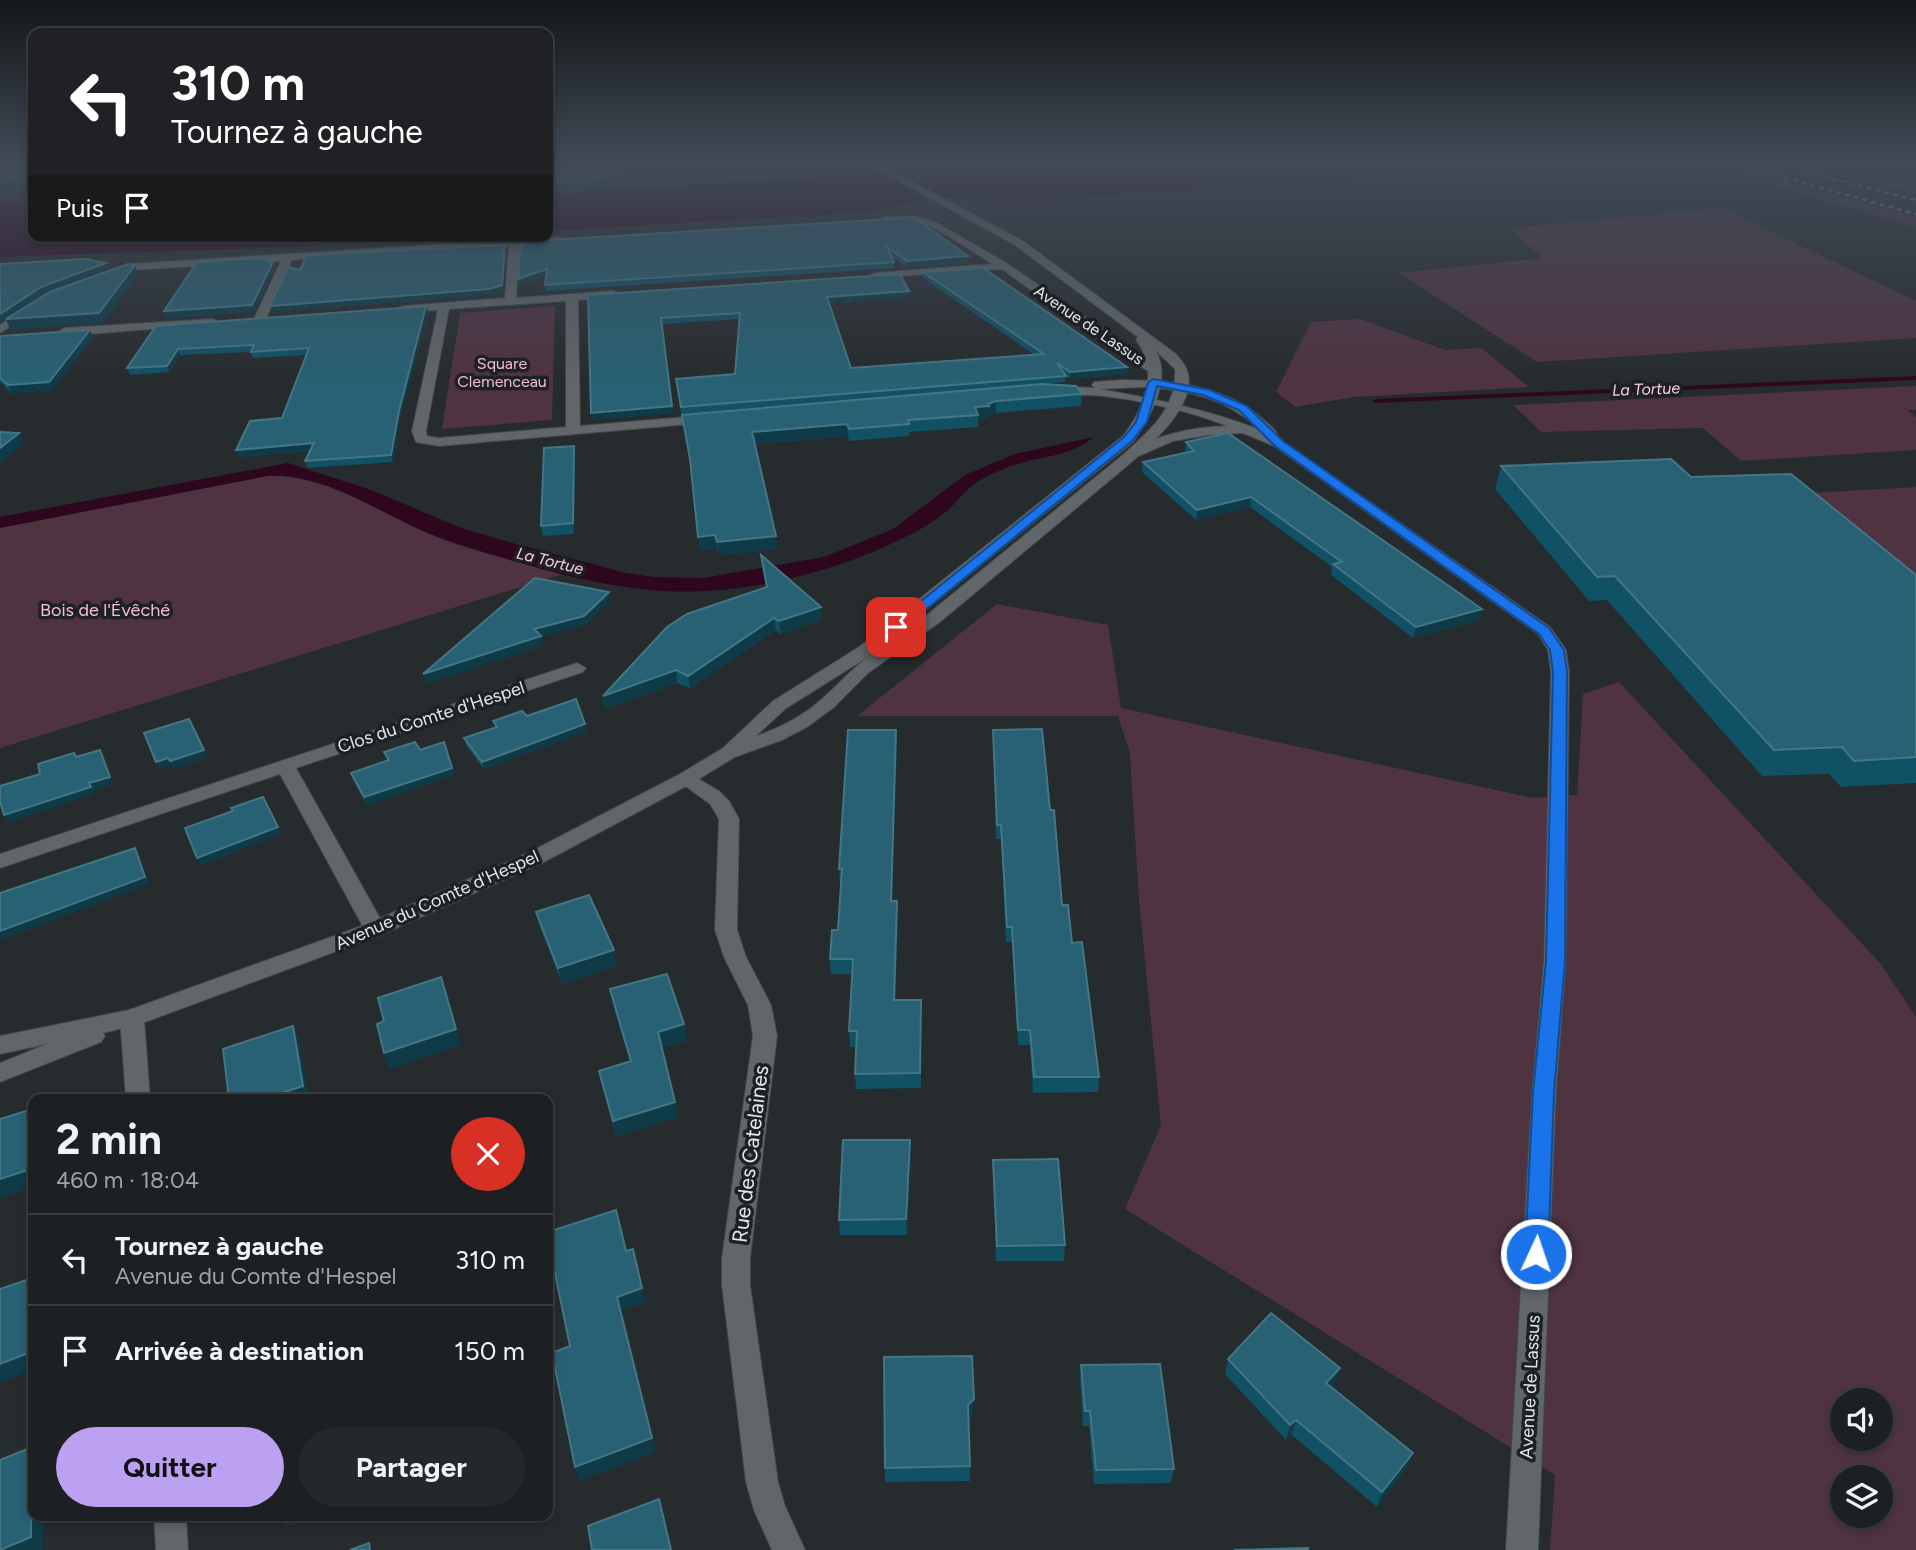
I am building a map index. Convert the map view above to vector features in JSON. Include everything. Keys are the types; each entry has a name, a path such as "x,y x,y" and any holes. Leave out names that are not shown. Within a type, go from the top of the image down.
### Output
{"street":[{"name":"Avenue de Lassus","path":"956,238 1004,267 1122,350 1175,407 1210,415 1279,443"},
{"path":"1009,238 1049,263 1178,363 1183,374 1182,386"},
{"path":"553,240 575,239"},
{"path":"106,276 131,267 529,242"},
{"path":"510,301 514,243"},
{"path":"273,318 255,319 288,257"},
{"path":"859,277 1004,267"},
{"path":"391,309 627,293"},
{"path":"572,297 573,431"},
{"path":"0,330 41,302"},
{"path":"444,306 418,431 421,439 439,442 724,417"},
{"path":"53,333 226,321"},
{"path":"1127,324 1155,360 1152,385"},
{"path":"0,337 13,336"},
{"path":"1152,385 1097,392 1042,389 1152,385"},
{"name":"Avenue de Lassus","path":"1152,385 1182,386 1218,396 1243,408 1279,443 1544,631 1553,640 1560,659 1556,961 1544,1092 1522,1550"},
{"name":"Avenue du Comte d'Hespel","path":"0,1073 132,1018 375,929 535,858 687,778 728,752 779,705 865,651 1102,462 1128,439 1142,422 1152,385"},
{"name":"Avenue du Comte d'Hespel","path":"728,752 775,736 816,713 862,669 933,618 1129,457 1165,423 1175,407 1182,386"},
{"name":"Avenue de Lassus","path":"1129,457 1158,440 1183,434 1251,431"},
{"name":"Clos du Comte d'Hespel","path":"0,861 577,668"},
{"path":"285,765 375,929"},
{"name":"Rue des Catelaines","path":"687,778 714,795 725,808 729,819 726,930 729,942 759,1000 764,1017 765,1036 736,1258 736,1285 762,1482 770,1510 789,1550"},
{"path":"132,1018 138,1094"},
{"name":"Avenue du Comte d'Hespel","path":"0,1045 132,1018"},
{"path":"170,1521 172,1550"}],"green space":[{"path":"1521,238 1785,238 1916,301 1916,338 1537,362 1399,273 1542,258"},
{"name":"Square Clemenceau","path":"555,306 552,420 442,429 460,313"},
{"path":"1360,319 1445,350 1481,348 1529,387 1354,397 1295,407 1276,392 1311,322"},
{"path":"1916,386 1916,410 1907,410 1916,417 1916,450 1741,461 1703,428 1541,432 1513,405"},
{"name":"Bois de l'Évêché","path":"267,476 289,477 334,489 442,539 503,558 566,573 0,748 0,528"},
{"path":"1916,487 1916,597 1790,494"},
{"path":"997,604 1108,625 1121,708 1533,798 1577,795 1583,694 1619,682 1880,963 1916,1017 1916,1550 1550,1550 1555,1475 1125,1209 1161,1125 1139,899 1130,753 1118,716 857,716"}],"water":[{"path":"0,238 28,238 28,242 366,242 263,248 0,257"},
{"path":"1094,437 1068,451 1015,465 988,476 973,485 931,523 873,552 779,581 713,590 650,590 548,571 427,533 337,490 291,477 267,476 0,528 0,517 288,463 371,490 464,529 516,544 626,573 654,577 703,578 824,557 893,529 965,475 1015,454"}],"building":[{"path":"943,238 968,256 907,261 887,247 894,262 545,285 547,269 518,279 520,246 530,242 553,242 553,240"},
{"path":"505,245 502,285 489,289 270,306 288,267 300,270 306,257 312,255"},
{"path":"259,258 273,262 252,305 164,311 197,262"},
{"path":"85,259 106,263 41,287 0,314 0,264"},
{"path":"128,264 135,265 99,313 6,319 50,292"},
{"path":"983,268 1127,367 1070,372 1057,363 1066,376 681,407 676,379 735,374 740,313 661,318 672,406 591,413 588,295 900,274 909,291 827,297 851,368 1044,354 923,272"},
{"path":"426,306 399,411 391,455 305,461 314,443 236,450 250,421 282,418 309,348 251,352 254,345 178,349 167,366 127,368 156,326"},
{"path":"90,330 49,382 8,385 0,378 0,336"},
{"path":"1042,384 1076,386 1082,394 996,401 988,404 989,406 975,407 978,415 908,420 909,424 849,429 847,424 752,432 776,536 717,542 715,535 698,537 690,459 682,415"},
{"path":"0,432 19,433 0,448"},
{"path":"1228,433 1482,609 1416,627 1333,564 1342,562 1251,497 1197,510 1143,462 1194,451 1186,442"},
{"path":"574,446 573,523 541,526 544,448"},
{"path":"1671,459 1691,477 1791,474 1916,575 1916,757 1854,761 1842,747 1774,750 1615,576 1597,577 1501,466"},
{"path":"761,555 821,607 779,621 774,618 688,676 676,670 603,696 667,627 687,614 767,587"},
{"path":"535,578 609,592 584,616 534,629 541,636 423,674"},
{"path":"576,699 585,724 482,762 464,738 497,727 493,721 522,711 527,716"},
{"path":"189,719 204,750 170,761 168,758 156,762 144,733"},
{"path":"1042,729 1050,810 1054,810 1062,905 1068,905 1072,943 1082,942 1099,1077 1034,1077 1030,1030 1018,1030 1012,927 1007,927 1001,825 997,825 993,730"},
{"path":"848,730 896,730 891,901 897,901 894,1000 921,1000 920,1073 855,1074 857,1031 849,1031 853,959 830,959 832,930 838,930"},
{"path":"415,742 420,750 444,742 452,768 364,797 351,773 389,760 384,752"},
{"path":"100,750 110,777 89,783 91,787 4,815 0,786 40,774 38,764 74,753 76,757"},
{"path":"263,797 278,827 197,858 185,828"},
{"path":"135,848 145,877 0,931 0,893"},
{"path":"589,895 614,950 558,968 536,912"},
{"path":"667,974 684,1024 658,1032 675,1102 613,1121 599,1071 631,1061 610,989"},
{"path":"441,977 456,1029 384,1053 377,1024 384,1021 378,998"},
{"path":"293,1026 303,1086 278,1094 228,1094 223,1049"},
{"path":"28,1110 28,1170 0,1179 0,1119"},
{"path":"843,1140 910,1140 906,1219 839,1220"},
{"path":"1058,1159 1065,1245 997,1246 993,1160"},
{"path":"616,1210 626,1251 633,1249 642,1288 617,1297 652,1438 575,1467 553,1358 553,1353 570,1346 553,1263 553,1230"},
{"path":"27,1280 28,1353 0,1364 0,1289"},
{"path":"1271,1313 1340,1368 1326,1383 1413,1453 1382,1492 1296,1420 1290,1425 1228,1359"},
{"path":"972,1356 974,1399 968,1405 970,1466 885,1468 884,1357"},
{"path":"1160,1364 1174,1469 1096,1470 1090,1411 1085,1411 1081,1365"},
{"path":"28,1449 28,1521 31,1521 31,1537 0,1550 0,1460"},
{"path":"659,1499 671,1550 592,1550 588,1526"},
{"path":"369,1543 370,1550 350,1550"},
{"path":"1308,1548 1308,1550 1234,1550"}],"waterway":[{"name":"La Tortue","path":"1376,401 1916,378"}],"route":[{"path":"896,627 1128,439 1142,422 1153,383 1206,392 1243,408 1279,443 1544,631 1553,640 1557,650 1560,672 1556,961 1544,1092 1536,1254"}]}
